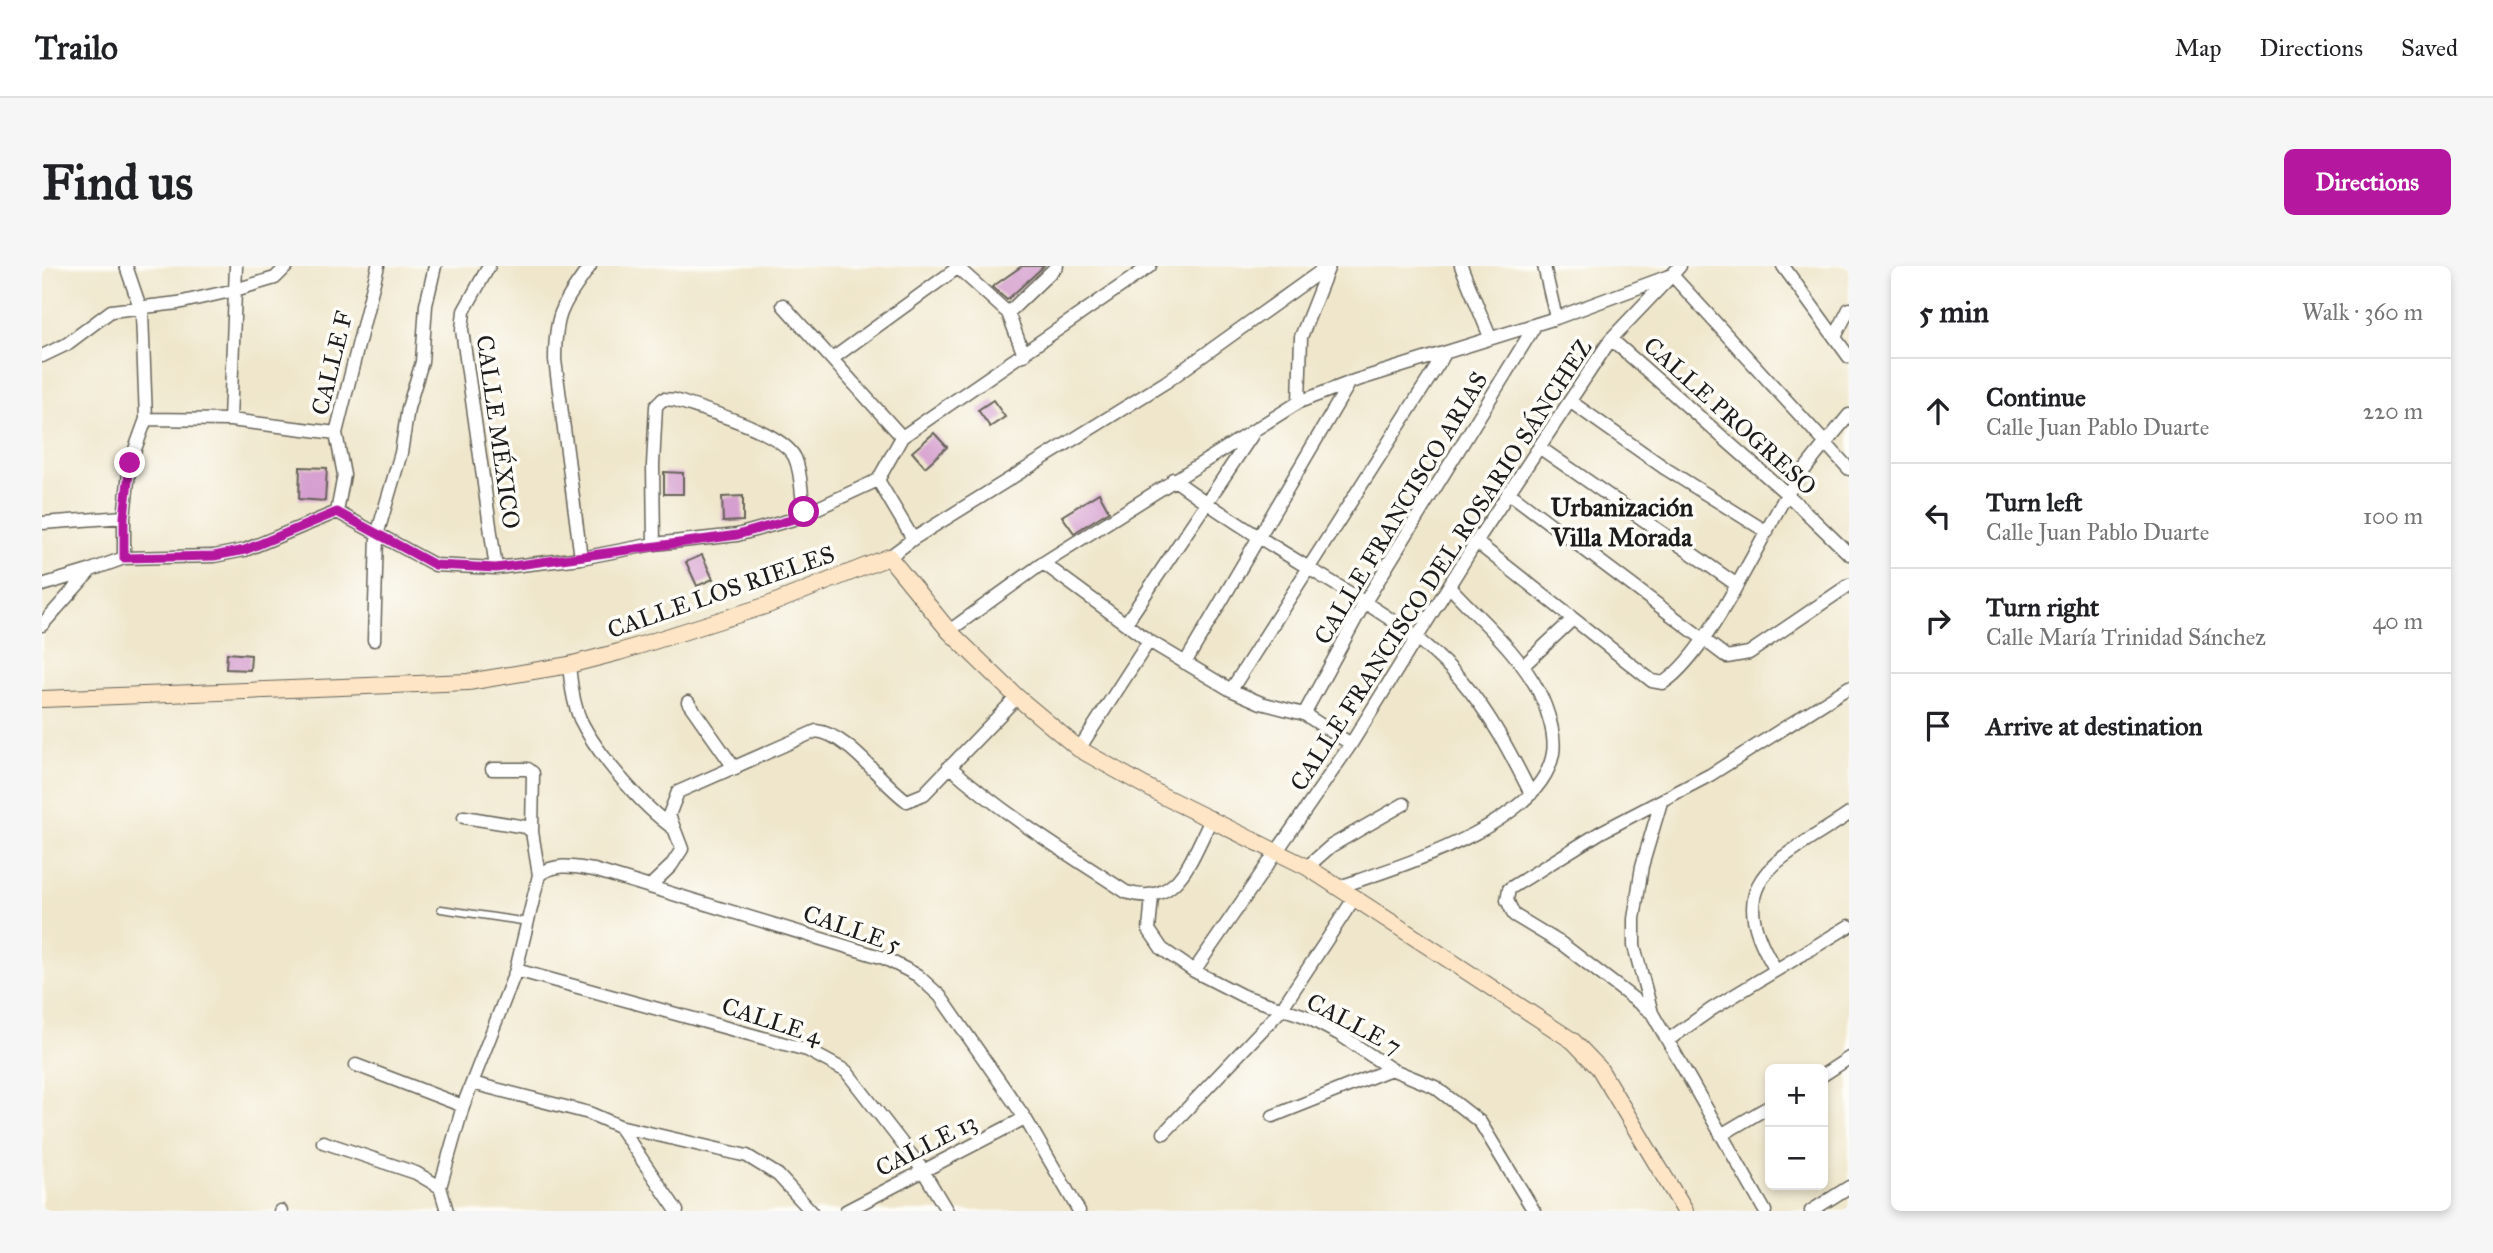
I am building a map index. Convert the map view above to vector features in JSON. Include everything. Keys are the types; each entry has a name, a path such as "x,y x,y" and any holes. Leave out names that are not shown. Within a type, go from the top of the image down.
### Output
{"street":[{"path":"124,558 124,517 130,463 146,419 140,307 126,266"},
{"path":"230,420 236,266"},
{"path":"42,356 67,344 111,311 178,303 235,290 275,278 287,266"},
{"name":"CALLE F","path":"337,512 344,475 336,433 378,266"},
{"path":"374,640 377,535 401,453 408,408 422,362 426,305 435,266"},
{"name":"CALLE MÉXICO","path":"489,266 464,311 462,330 496,568"},
{"path":"581,558 555,360 555,328 562,303 590,266"},
{"path":"1008,313 1057,266"},
{"path":"42,585 124,558 214,556 245,550 337,512 435,565 496,568 581,558 654,544 737,535 794,519 804,512 878,480 902,437 1150,266"},
{"path":"1299,402 1301,337 1329,266"},
{"name":"CALLE LOS RIELES","path":"42,699 468,682 569,666 768,605 889,557 913,539 1166,382 1329,266"},
{"path":"1461,266 1490,337"},
{"path":"1544,266 1556,318"},
{"path":"1783,266 1849,356"},
{"path":"832,359 958,267 1008,313 1024,355"},
{"path":"949,631 1042,563 1299,402 1350,382 1556,318 1676,271 1849,469"},
{"name":"CALLE FRANCISCO DEL ROSARIO SÁNCHEZ","path":"1194,971 1351,744 1508,492 1611,339 1676,271"},
{"path":"783,306 902,437"},
{"path":"1836,335 1849,309"},
{"name":"CALLE FRANCISCO ARIAS","path":"1304,714 1365,602 1536,324"},
{"name":"CALLE PROGRESO","path":"1611,339 1787,494 1849,554"},
{"path":"1231,690 1446,352"},
{"path":"1185,663 1257,536 1350,382"},
{"path":"654,544 655,418 656,406 663,399 675,400 748,427 792,451 804,512"},
{"path":"1571,402 1666,469 1767,531"},
{"path":"1476,542 1652,681 1663,683 1674,676 1701,640 1737,584 1787,494 1849,415"},
{"path":"146,419 230,420 336,433"},
{"path":"1126,623 1254,431"},
{"path":"1539,447 1737,584"},
{"path":"1173,479 1257,536 1365,602 1416,639 1460,678 1483,708 1506,743 1531,794"},
{"path":"878,480 913,539"},
{"path":"1508,492 1727,657 1738,657 1771,639 1849,585"},
{"path":"42,523 124,517"},
{"path":"889,557 949,631 1017,697 1079,749 1163,796 1307,867 1573,1041 1599,1068 1685,1211"},
{"path":"1042,563 1149,641 1231,690 1261,703 1304,714 1351,744"},
{"path":"42,625 92,570"},
{"path":"1339,887 1441,848 1501,818 1531,794 1546,772 1553,753 1546,709 1523,666 1449,586"},
{"path":"1523,666 1573,619"},
{"path":"1079,749 1149,641"},
{"path":"569,666 573,700 589,734 644,806 673,828"},
{"path":"1652,1013 1562,944 1514,915 1507,901 1509,888 1601,832 1710,775 1849,687"},
{"path":"649,887 671,866 682,849 669,815 678,792 735,769 799,736 816,731 831,732 890,789 907,801 924,794 1017,697"},
{"path":"688,702 735,769"},
{"path":"949,766 977,791 1126,891 1152,896 1167,892 1177,882 1212,818"},
{"path":"447,1211 440,1186 463,1106 516,970 539,875 532,832 533,772 528,769 492,769"},
{"path":"1661,802 1642,866 1634,919 1634,946 1652,1013 1765,1211"},
{"path":"1307,867 1331,846 1404,804"},
{"path":"1776,970 1758,942 1751,915 1763,875 1802,842 1849,814"},
{"path":"464,817 526,827 532,832"},
{"name":"CALLE 5","path":"539,875 548,868 566,866 594,870 884,958 917,975 940,996 1025,1118 1079,1211"},
{"name":"CALLE 7","path":"1152,896 1149,930 1162,949 1194,971 1280,1011 1305,1017 1339,1034 1391,1069 1435,1087 1480,1122 1534,1211"},
{"path":"1164,1133 1280,1011 1356,898"},
{"path":"1668,1040 1712,1009 1849,926"},
{"name":"CALLE 4","path":"516,970 807,1050 846,1071 922,1169 947,1211"},
{"path":"1828,1072 1849,1058"},
{"path":"356,1065 463,1106"},
{"path":"1273,1116 1391,1069"},
{"path":"472,1083 589,1113 619,1126 747,1156 778,1175 811,1211"},
{"path":"1721,1135 1765,1109"},
{"name":"CALLE 13","path":"846,1211 922,1169 1025,1118"},
{"path":"619,1126 677,1211"},
{"path":"323,1142 416,1173 440,1186"},
{"path":"1811,1211 1849,1187"}],"lane":[{"path":"440,909 528,922"}],"building":[{"path":"1022,266 1044,266 1007,300 992,287"},
{"path":"993,400 1005,417 990,427 978,410"},
{"path":"934,433 947,447 925,467 912,452"},
{"path":"300,467 327,468 325,501 299,499"},
{"path":"664,472 683,473 683,494 664,494"},
{"path":"1099,493 1109,511 1074,533 1062,516"},
{"path":"743,496 743,521 723,522 722,497"},
{"path":"702,555 713,579 697,586 686,562"},
{"path":"227,653 251,655 250,670 226,669"}],"district":[{"name":"Urbanización Villa Morada","path":"1622,522"}],"route":[{"path":"130,463 124,517 124,558 214,556 245,550 337,512 435,565 496,568 581,558 654,544 737,535 794,519 804,512"}]}
